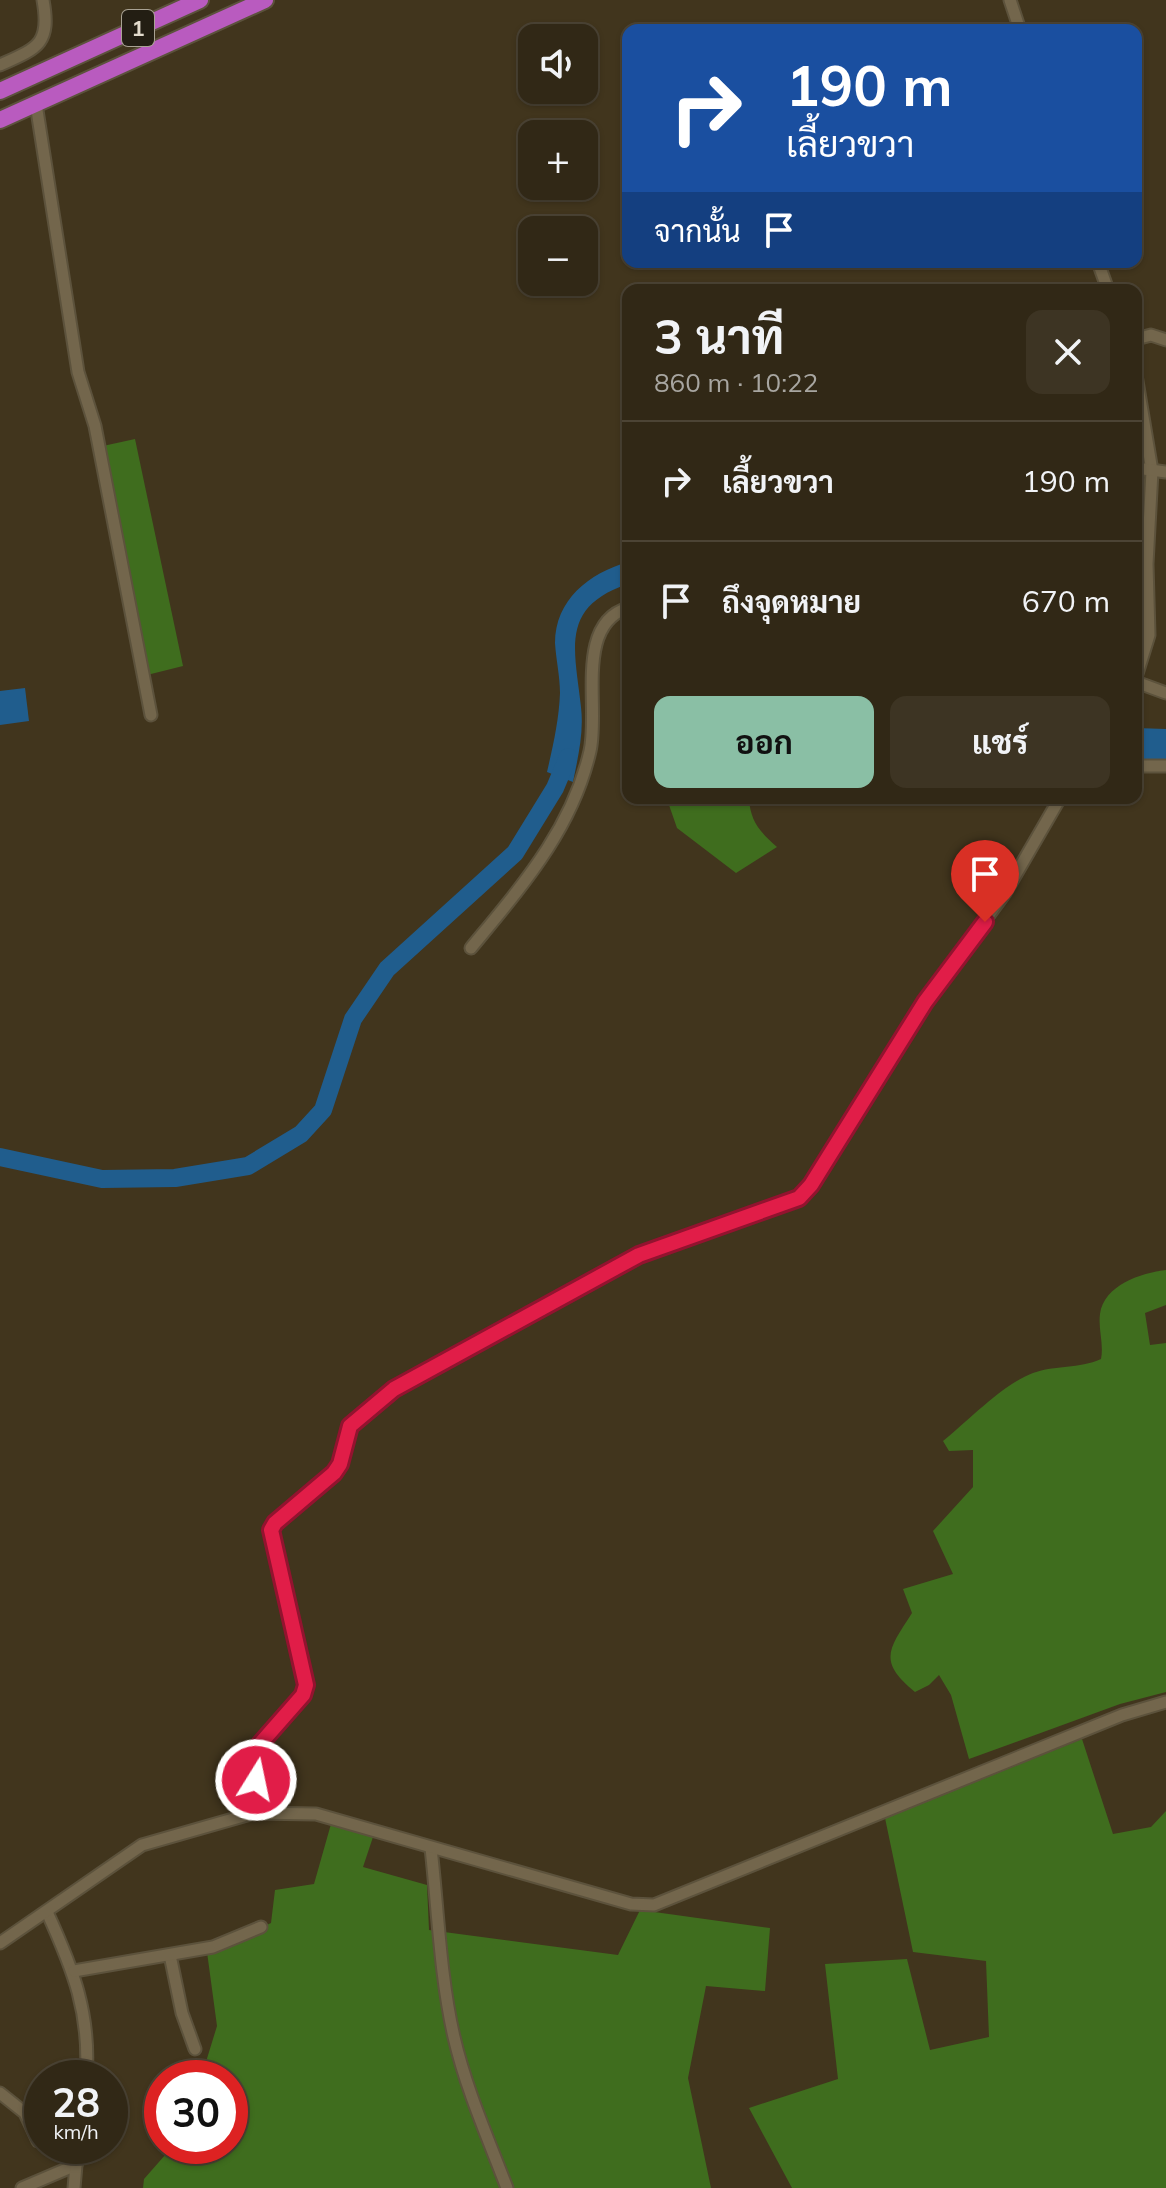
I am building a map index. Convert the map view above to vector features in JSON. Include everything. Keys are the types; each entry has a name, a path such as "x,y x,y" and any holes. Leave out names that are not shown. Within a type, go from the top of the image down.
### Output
{"highway":[{"name":"1","path":"0,91 200,0"},
{"name":"1","path":"0,120 265,0"}],"street":[{"path":"0,65 38,46 47,25 43,0"},
{"path":"1010,0 1018,24"},
{"path":"36,104 78,372 95,426 151,715"},
{"path":"1142,337 1151,335 1166,340"},
{"path":"1142,412 1152,471 1142,557"},
{"path":"1142,469 1166,472"},
{"path":"1142,575 1149,635 1142,659"},
{"path":"471,948 538,867 571,810 591,743 596,639 612,615 622,611"},
{"path":"1142,683 1166,693"},
{"path":"1142,766 1166,766"},
{"path":"254,1813 260,1744 303,1695 306,1685 271,1530 275,1523 334,1473 340,1464 350,1426 394,1389 639,1255 799,1198 811,1185 925,1002 1005,893 1057,804"},
{"path":"0,1943 142,1845 254,1813 316,1814 631,1904 654,1905 1122,1715 1166,1702"},
{"path":"431,1848 454,2037 470,2091 507,2188"},
{"path":"47,1912 74,1971 87,2033 86,2060"},
{"path":"74,1971 221,1944 261,1927"},
{"path":"170,1955 182,2013 195,2049"},
{"path":"0,2093 24,2114"},
{"path":"22,2188 76,2165 74,2188"}],"green space":[{"path":"135,439 183,666 147,675 103,446"},
{"path":"750,804 757,826 777,847 736,873 677,828 669,805"},
{"path":"1166,1270 1166,1305 1145,1313 1150,1345 1166,1343 1166,1692 1120,1704 969,1759 951,1695 939,1675 915,1692 895,1672 891,1663 897,1636 912,1613 903,1589 953,1574 933,1531 973,1487 973,1450 949,1451 943,1441 998,1394 1022,1378 1101,1359 1100,1314 1108,1295 1125,1282"},
{"path":"1082,1739 1113,1834 1151,1827 1166,1811 1166,2188 792,2188 749,2108 838,2079 825,1964 907,1959 930,2050 989,2037 986,1961 913,1952 885,1818"},
{"path":"331,1824 373,1837 363,1867 427,1885 429,1930 618,1955 640,1910 770,1928 765,1991 706,1986 688,2078 711,2188 143,2188 144,2179 157,2164 248,2164 248,2060 207,2060 217,2026 207,1952 271,1923 275,1890 314,1884"}],"water":[{"path":"622,564 622,587 591,605 581,618 576,633 582,726 573,782 547,772 559,703 557,628 561,614 577,590"},
{"path":"25,688 29,721 0,725 0,691"},
{"path":"1142,728 1166,729 1166,761 1142,761"}],"waterway":[{"path":"0,1157 102,1179 175,1178 248,1166 301,1134 323,1110 353,1019 387,969 515,853 555,788 568,757"}],"route":[{"path":"256,1780 260,1744 303,1695 306,1685 270,1538 271,1530 275,1523 334,1473 340,1464 350,1426 394,1389 639,1255 799,1198 811,1185 925,1002 985,922"}]}
